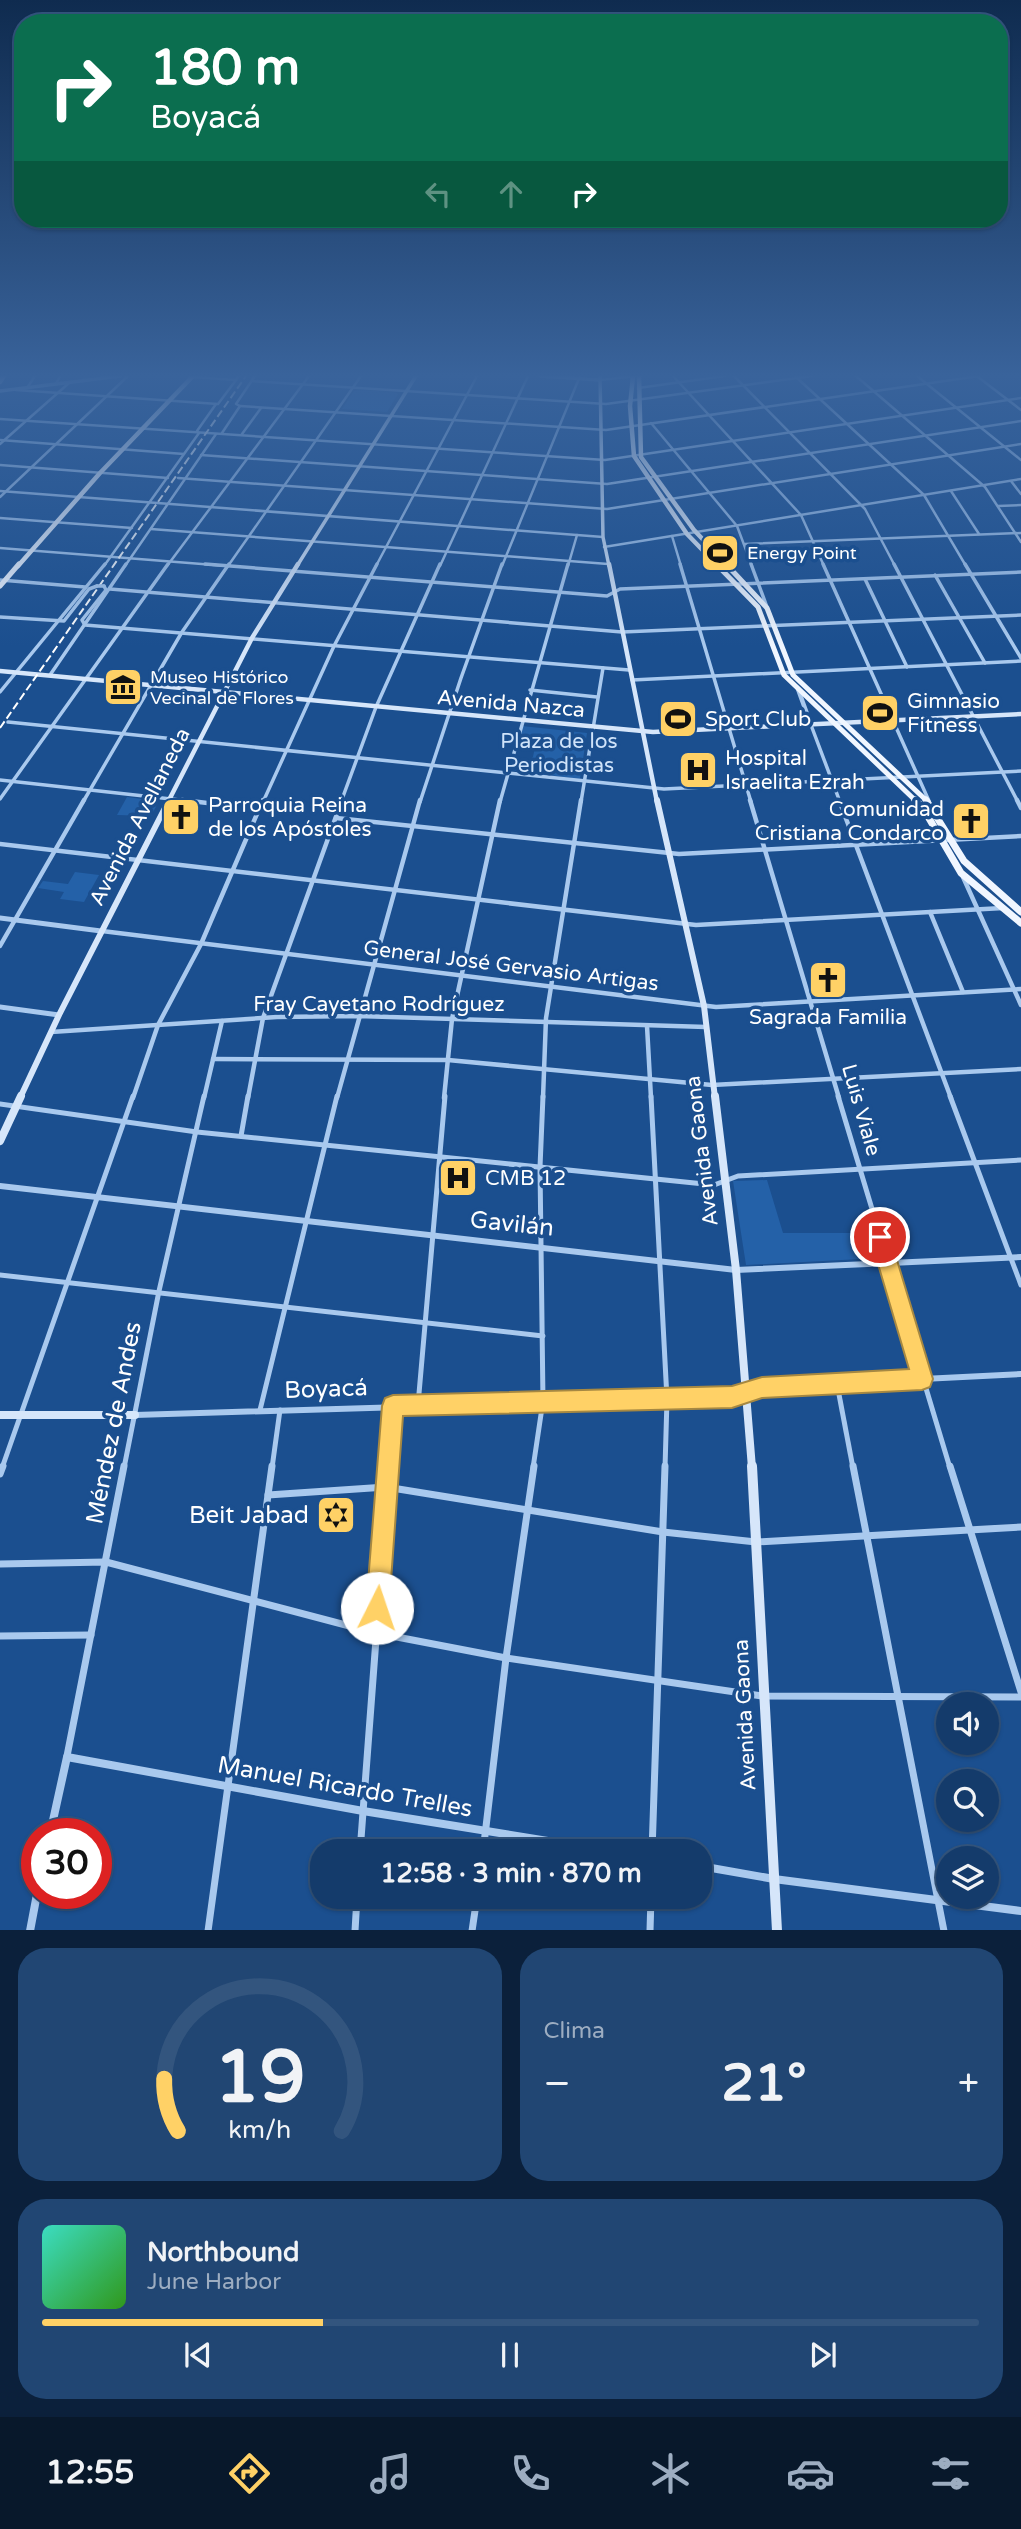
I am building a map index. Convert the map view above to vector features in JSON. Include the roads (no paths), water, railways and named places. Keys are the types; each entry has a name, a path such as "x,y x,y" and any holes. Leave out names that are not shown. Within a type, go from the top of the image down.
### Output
{"main road":[{"path":"0,586 107,466"},
{"name":"Avenida Avellaneda","path":"0,1141 50,1032 223,692 292,571 359,466"},
{"name":"Avenida Gaona","path":"601,466 604,547 707,1027 748,1392 762,1696 777,1930"},
{"path":"640,466 687,534 758,607 783,673 891,778 927,806 942,841 961,873 1021,923"},
{"path":"648,466 695,533 767,608 792,673 902,777 927,806 971,869 1019,908"},
{"name":"Avenida Nazca","path":"0,671 643,732 1021,714"},
{"path":"0,1415 135,1415"}],"street":[{"path":"22,466 168,478"},
{"path":"0,692 111,557 176,466"},
{"path":"50,676 194,466"},
{"path":"0,799 83,678 241,466"},
{"path":"0,946 182,632 297,466"},
{"path":"360,466 601,484 723,466"},
{"path":"0,1474 23,1415 158,1025 201,944 307,700 428,466"},
{"path":"241,1136 253,1059 263,1018 357,759 376,707 485,466"},
{"path":"260,1410 358,1016 414,826 448,713 542,466"},
{"path":"686,466 737,526 767,608"},
{"path":"755,466 801,515 918,776 927,806 843,812"},
{"path":"823,466 863,505 1021,808"},
{"path":"178,478 601,509 882,466"},
{"path":"632,680 1021,659 924,495 890,466"},
{"path":"960,466 983,485 1021,542"},
{"path":"0,497 32,467"},
{"path":"604,547 1021,479"},
{"path":"1011,481 1021,494"},
{"path":"0,491 603,537"},
{"path":"951,491 980,535"},
{"path":"998,506 1021,505"},
{"path":"0,518 133,528"},
{"path":"150,529 608,564"},
{"path":"745,544 1021,533"},
{"path":"418,1405 423,1323 452,1019 506,774 577,535"},
{"name":"Luis Viale","path":"672,536 922,1379 1021,1695"},
{"path":"0,548 607,596 620,589 1021,572"},
{"path":"935,576 985,663"},
{"path":"864,579 907,667"},
{"path":"3,580 85,587"},
{"path":"0,617 57,622 67,618 89,589 104,586 106,590 82,620 85,625"},
{"path":"110,589 622,632 1021,615"},
{"path":"85,625 629,670"},
{"path":"485,1839 506,1658 544,1401 540,1167 547,1022 603,668"},
{"path":"798,689 1021,1285"},
{"path":"530,690 597,697"},
{"path":"8,722 654,788 1021,771"},
{"path":"0,780 259,809"},
{"path":"336,818 670,854 1021,836"},
{"path":"0,844 684,924 1019,908"},
{"path":"961,873 1021,1005"},
{"path":"930,912 963,992"},
{"name":"General José Gervasio Artigas","path":"0,918 704,1006 1021,989"},
{"path":"0,1007 59,1015"},
{"name":"Fray Cayetano Rodríguez","path":"50,1032 263,1018 358,1016 707,1027"},
{"name":"Méndez de Andes","path":"54,1818 159,1291 181,1206 222,1021"},
{"path":"647,1026 667,1399 652,1839"},
{"path":"213,1059 448,1060 712,1085 1021,1069"},
{"path":"0,1104 197,1132 714,1185 738,1176 1021,1160"},
{"name":"Gavilán","path":"0,1186 736,1269 1021,1257"},
{"path":"0,1275 543,1336"},
{"name":"Boyacá","path":"135,1415 732,1397 762,1387 1021,1374"},
{"path":"837,1384 936,1895"},
{"path":"361,1839 393,1406"},
{"path":"208,1930 280,1410"},
{"path":"268,1495 386,1487 663,1532 756,1542 1021,1527"},
{"path":"0,1564 106,1562 376,1633 506,1658 762,1696 898,1698 1021,1695"},
{"path":"0,1636 91,1635"},
{"name":"Manuel Ricardo Trelles","path":"67,1757 363,1811 539,1839"},
{"path":"712,1868 936,1900"},
{"path":"999,1907 1021,1910"},
{"path":"30,1930 34,1909"},
{"path":"355,1930 356,1909"},
{"path":"472,1930 475,1909"},
{"path":"650,1909 650,1930"},
{"path":"939,1909 944,1930"}],"railway":[{"path":"0,728 183,466"}],"place":[{"name":"Energy Point","path":"720,553"},
{"name":"Museo Histórico Vecinal de Flores","path":"123,687"},
{"name":"Gimnasio Fitness","path":"880,713"},
{"name":"Sport Club","path":"678,719"},
{"name":"Hospital Israelita Ezrah","path":"698,770"},
{"name":"Parroquia Reina de los Apóstoles","path":"181,817"},
{"name":"Comunidad Cristiana Condarco","path":"971,821"},
{"name":"Sagrada Familia","path":"828,980"},
{"name":"CMB 12","path":"458,1178"},
{"name":"Beit Jabad","path":"336,1515"}],"park label":[{"name":"Plaza de los Periodistas","path":"559,753"}]}
